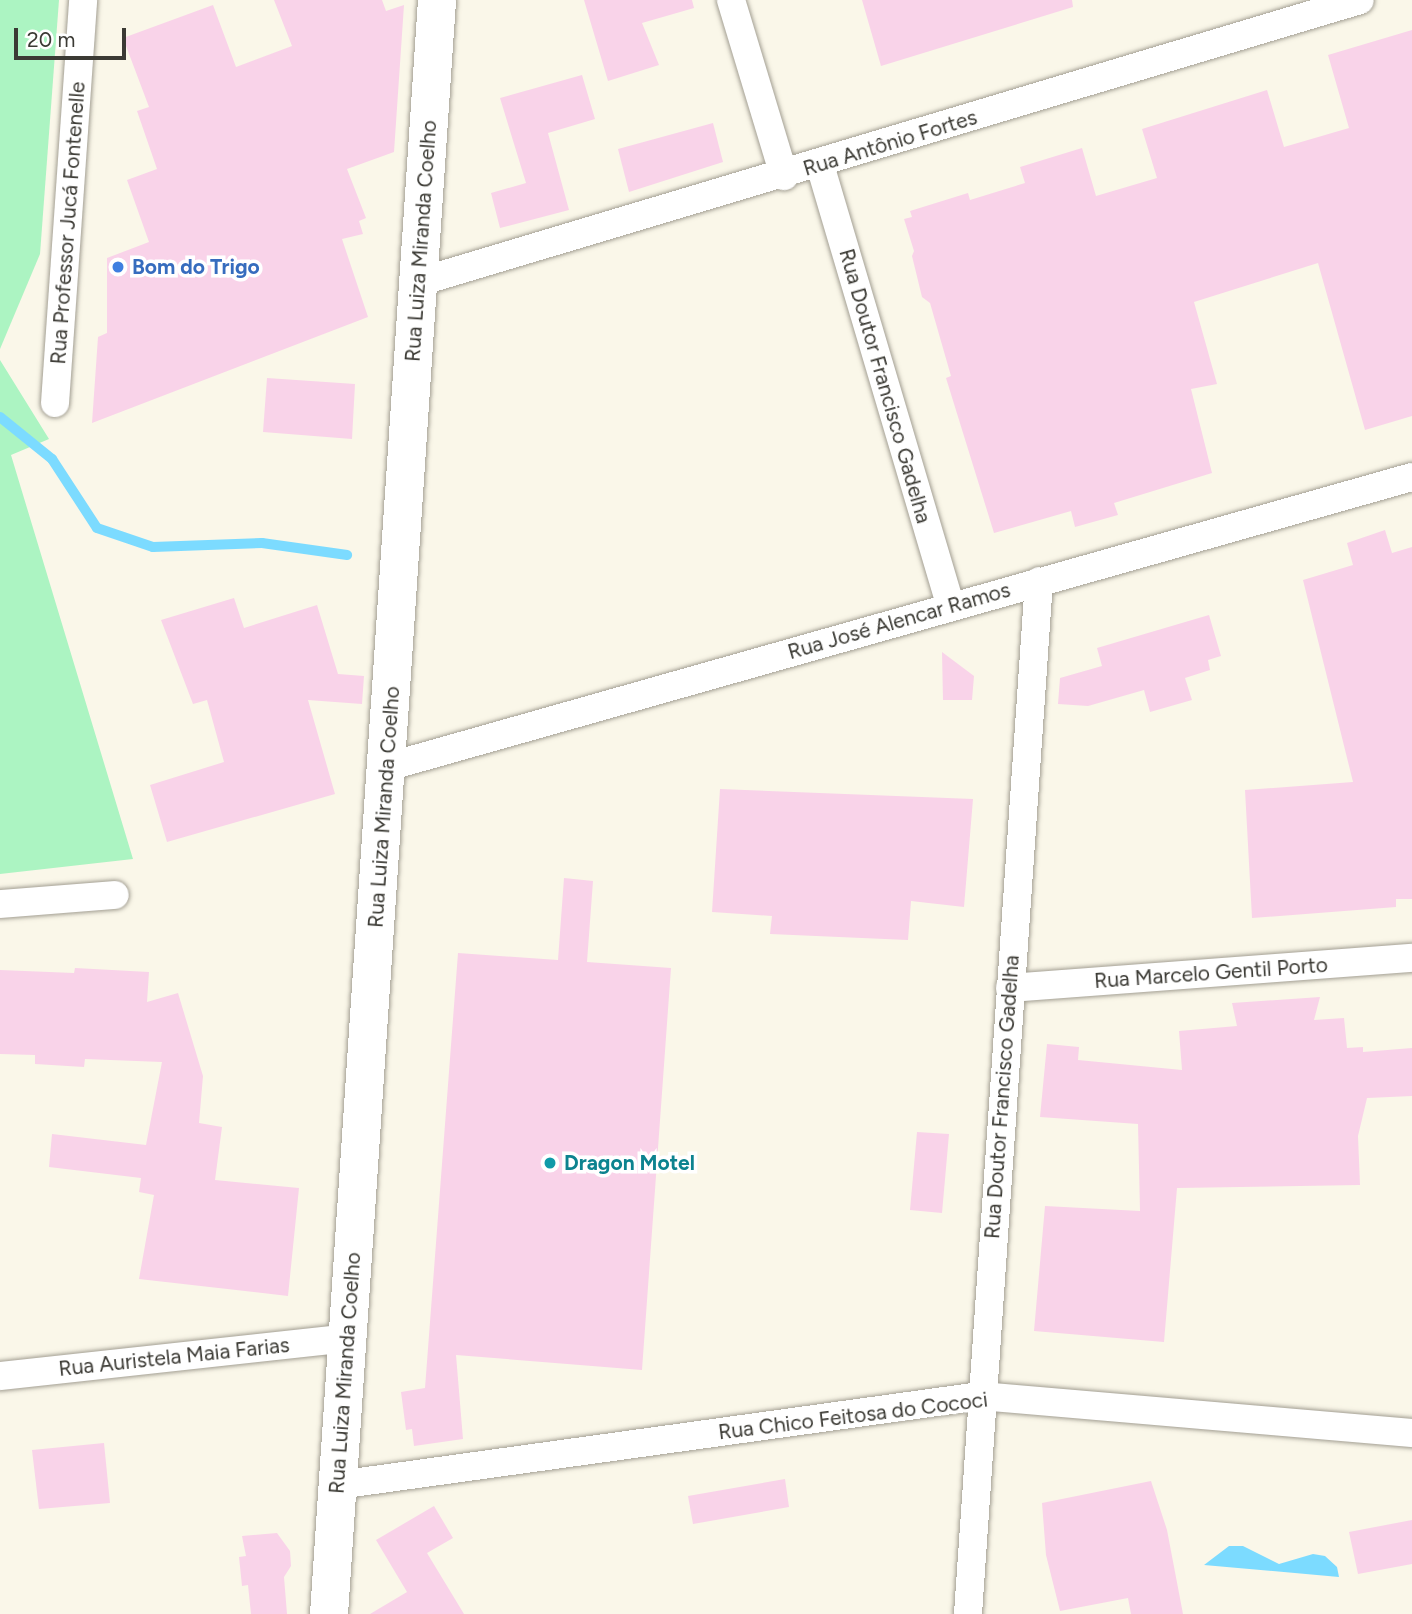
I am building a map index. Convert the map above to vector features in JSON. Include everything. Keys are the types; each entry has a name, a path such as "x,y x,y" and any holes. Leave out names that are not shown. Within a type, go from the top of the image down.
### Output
{"street":[{"name":"Rua Professor Jucá Fontenelle","path":"55,403 83,0"},
{"name":"Rua Luiza Miranda Coelho","path":"329,1614 436,0"},
{"path":"731,0 784,176"},
{"name":"Rua Antônio Fortes","path":"419,282 784,176 1360,0"},
{"name":"Rua Doutor Francisco Gadelha","path":"820,165 951,607"},
{"name":"Rua José Alencar Ramos","path":"387,767 1412,477"},
{"name":"Rua Doutor Francisco Gadelha","path":"968,1614 980,1396 1039,581"},
{"path":"0,904 116,895"},
{"name":"Rua Marcelo Gentil Porto","path":"1010,988 1412,958"},
{"name":"Rua Auristela Maia Farias","path":"0,1376 348,1338"},
{"name":"Rua Chico Feitosa do Cococi","path":"338,1485 980,1396 1412,1433"}],"green space":[{"path":"0,0 59,0 40,254 0,349"},
{"path":"0,360 49,439 11,455 133,859 0,874"}],"water":[{"path":"1229,1546 1243,1546 1279,1564 1313,1554 1325,1556 1337,1567 1339,1577 1204,1565"}],"building":[{"path":"274,0 382,0 386,11 404,5 394,152 347,169 366,218 359,221 363,234 342,239 368,317 92,423 98,337 107,333 107,258 149,242 127,180 157,169 137,111 149,107 123,38 213,5 236,67 292,46"},
{"path":"584,0 692,0 694,8 642,23 659,65 608,81"},
{"path":"862,0 1072,0 1073,7 881,66"},
{"path":"1412,30 1412,416 1365,430 1318,263 1194,302 1217,384 1191,389 1212,473 1114,503 1118,515 1075,527 1071,511 994,533 946,378 951,376 930,303 922,297 912,256 914,251 904,219 912,217 910,211 968,193 970,200 1025,183 1020,167 1082,148 1096,196 1157,178 1142,129 1267,90 1284,147 1349,128 1328,55"},
{"path":"582,75 595,119 548,133 569,210 500,228 491,193 526,183 500,98"},
{"path":"713,123 723,162 629,192 618,149"},
{"path":"267,378 355,384 352,439 263,432"},
{"path":"1385,530 1392,553 1412,547 1412,899 1396,899 1396,907 1252,918 1245,790 1353,782 1303,580 1353,565 1347,543"},
{"path":"234,598 244,628 317,605 338,674 364,676 362,704 308,700 335,794 167,842 150,785 224,762 207,700 193,704 161,620"},
{"path":"1209,615 1221,656 1208,660 1210,670 1185,678 1192,700 1150,712 1144,690 1088,706 1058,704 1060,678 1102,666 1097,648"},
{"path":"942,652 974,676 972,700 943,700"},
{"path":"720,789 973,799 964,907 911,901 908,940 770,934 772,916 712,912"},
{"name":"Dragon Motel","path":"564,878 593,881 587,962 671,968 642,1370 456,1355 463,1439 414,1446 412,1429 406,1430 401,1392 425,1388 458,953 558,960"},
{"path":"75,968 149,972 147,1002 178,993 203,1076 199,1123 222,1127 215,1180 299,1188 288,1296 139,1279 154,1195 139,1192 141,1178 49,1167 52,1134 146,1145 162,1062 85,1059 84,1067 35,1064 35,1055 0,1054 0,970 74,973"},
{"path":"1320,997 1314,1020 1344,1018 1347,1048 1363,1047 1363,1052 1412,1048 1412,1096 1367,1098 1358,1136 1360,1185 1177,1188 1164,1342 1034,1331 1045,1206 1140,1211 1138,1124 1040,1117 1047,1044 1079,1047 1078,1060 1182,1070 1179,1031 1237,1026 1232,1003"},
{"path":"917,1132 949,1134 942,1213 910,1210"},
{"path":"104,1443 110,1503 39,1509 32,1450"},
{"path":"785,1479 789,1507 693,1524 688,1496"},
{"path":"1151,1481 1167,1530 1183,1614 1131,1614 1128,1598 1060,1611 1046,1555 1042,1503"},
{"path":"434,1506 453,1538 427,1553 464,1614 370,1614 407,1592 376,1540"},
{"path":"1412,1520 1412,1564 1358,1574 1349,1532"},
{"path":"277,1533 290,1551 291,1566 284,1577 287,1614 251,1614 248,1585 242,1586 239,1557 246,1556 242,1536"}],"waterway":[{"path":"0,417 52,459 97,528 153,547 262,543 347,555"}],"place":[{"name":"Bom do Trigo","path":"118,267"},
{"name":"Dragon Motel","path":"550,1163"}]}
